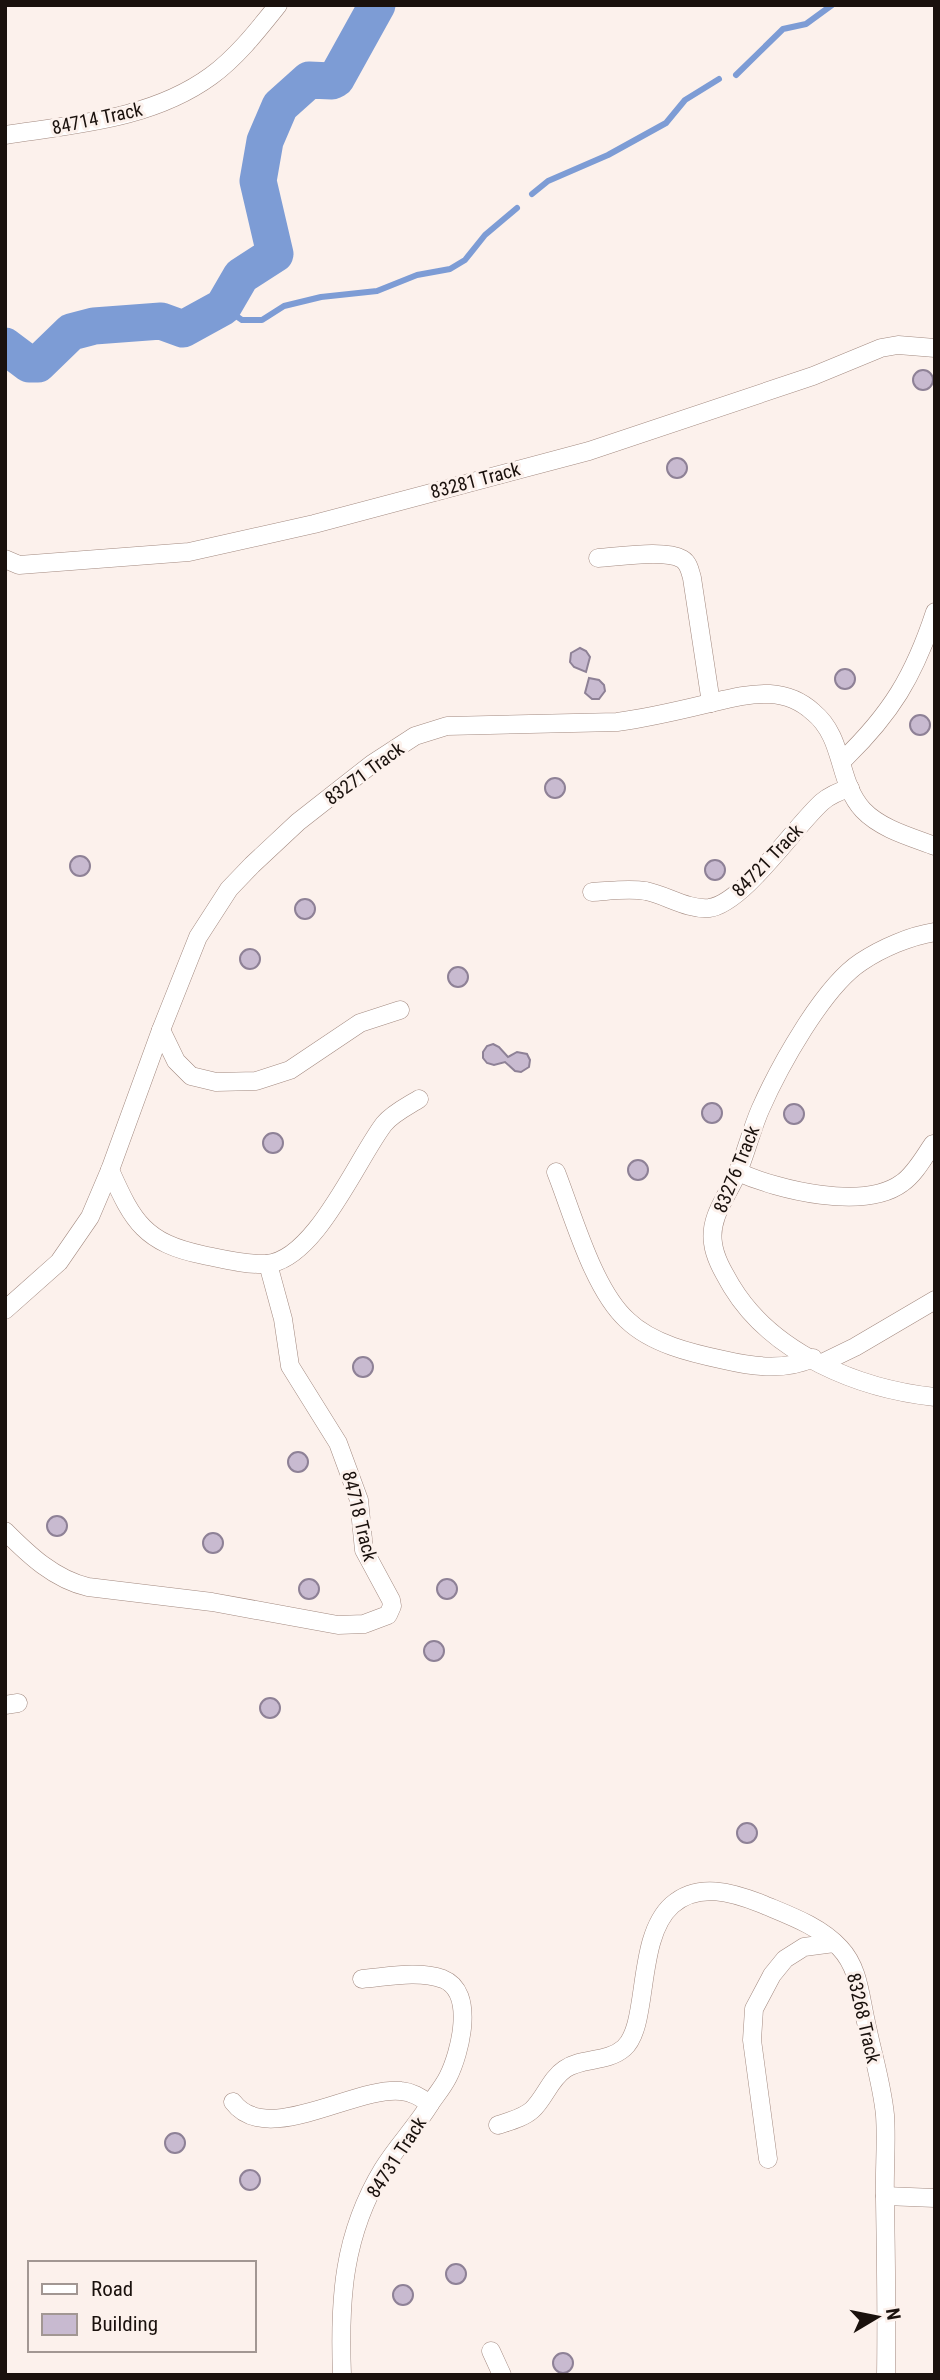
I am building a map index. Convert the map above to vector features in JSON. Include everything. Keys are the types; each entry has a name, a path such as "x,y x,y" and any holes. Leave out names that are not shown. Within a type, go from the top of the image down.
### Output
{"street":[{"name":"84714 Track","path":"5,135 117,117 177,96 212,75 247,42 278,5"},
{"name":"83281 Track","path":"5,559 19,565 207,549 314,524 589,451 813,376 881,348 898,345 935,348"},
{"path":"598,558 667,555 680,558 688,564 711,703"},
{"path":"842,761 872,730 906,684 935,612"},
{"name":"83271 Track","path":"5,1310 59,1262 90,1217 198,937 229,889 298,822 399,745 415,736 447,726 617,722 756,694 791,698 806,705 828,727 850,788 863,810 897,832 935,846"},
{"name":"84721 Track","path":"592,892 645,891 707,908 717,906 742,888 823,801 850,788"},
{"name":"83276 Track","path":"935,932 860,962 841,980 802,1033 761,1107 738,1172 719,1209 712,1241 716,1256 741,1301 769,1332 817,1361 880,1387 935,1397"},
{"path":"161,1030 183,1070 204,1081 256,1081 290,1070 360,1023 400,1010"},
{"path":"110,1170 125,1205 136,1221 157,1240 184,1251 240,1262 268,1264 291,1254 303,1243 334,1205 385,1122 419,1099"},
{"path":"738,1172 777,1187 823,1195 862,1196 903,1183 933,1144"},
{"path":"556,1172 599,1280 627,1321 663,1343 735,1363 792,1367 855,1347 935,1300"},
{"name":"84718 Track","path":"5,1531 38,1562 57,1575 71,1583 88,1587 212,1602 338,1625 364,1624 388,1615 392,1606 391,1600 364,1550 359,1500 354,1483 338,1443 290,1366 283,1319 268,1264"},
{"name":"83268 Track","path":"498,2125 524,2116 532,2110 555,2077 567,2067 608,2057 626,2047 637,2024 643,1975 660,1919 671,1905 685,1896 713,1891 728,1892 792,1916 834,1943 851,1964 857,1978 882,2095 886,2137 886,2375"},
{"path":"768,2159 752,2040 754,2010 772,1975 785,1959 804,1947 834,1943"},
{"path":"362,1979 422,1975 441,1978 452,1984 459,1995 463,2010 455,2062 430,2104"},
{"name":"84731 Track","path":"233,2102 240,2112 261,2118 300,2115 379,2091 414,2094 430,2104 384,2168 358,2217 349,2247 342,2299 342,2375"},
{"path":"885,2196 935,2198"},
{"path":"491,2351 502,2375"}],"building":[{"path":"923,370 930,373 933,380 930,387 923,390 916,387 913,380 916,373"},
{"path":"677,458 684,461 687,468 684,475 677,478 670,475 667,468 670,461"},
{"path":"580,648 590,657 586,672 574,667 570,662 571,653"},
{"path":"845,669 852,672 855,679 852,686 845,689 838,686 835,679 838,672"},
{"path":"589,678 599,680 604,685 605,691 599,699 592,699 585,693"},
{"path":"920,715 927,718 930,725 927,732 920,735 913,732 910,725 913,718"},
{"path":"555,778 562,781 565,788 562,795 555,798 548,795 545,788 548,781"},
{"path":"80,856 87,859 90,866 87,873 80,876 73,873 70,866 73,859"},
{"path":"715,860 722,863 725,870 722,877 715,880 708,877 705,870 708,863"},
{"path":"305,899 312,902 315,909 312,916 305,919 298,916 295,909 298,902"},
{"path":"250,949 257,952 260,959 257,966 250,969 243,966 240,959 243,952"},
{"path":"458,967 465,970 468,977 465,984 458,987 451,984 448,977 451,970"},
{"path":"493,1044 508,1057 517,1052 527,1054 529,1067 521,1072 515,1071 505,1062 494,1065 487,1063 483,1052 487,1046"},
{"path":"712,1103 719,1106 722,1113 719,1120 712,1123 705,1120 702,1113 705,1106"},
{"path":"794,1104 801,1107 804,1114 801,1121 794,1124 787,1121 784,1114 787,1107"},
{"path":"273,1133 280,1136 283,1143 280,1150 273,1153 266,1150 263,1143 266,1136"},
{"path":"638,1160 645,1163 648,1170 645,1177 638,1180 631,1177 628,1170 631,1163"},
{"path":"363,1357 370,1360 373,1367 370,1374 363,1377 356,1374 353,1367 356,1360"},
{"path":"298,1452 305,1455 308,1462 305,1469 298,1472 291,1469 288,1462 291,1455"},
{"path":"57,1516 64,1519 67,1526 64,1533 57,1536 50,1533 47,1526 50,1519"},
{"path":"213,1533 220,1536 223,1543 220,1550 213,1553 206,1550 203,1543 206,1536"},
{"path":"309,1579 316,1582 319,1589 316,1596 309,1599 302,1596 299,1589 302,1582"},
{"path":"447,1579 454,1582 457,1589 454,1596 447,1599 440,1596 437,1589 440,1582"},
{"path":"434,1641 441,1644 444,1651 441,1658 434,1661 427,1658 424,1651 427,1644"},
{"path":"270,1698 277,1701 280,1708 277,1715 270,1718 263,1715 260,1708 263,1701"},
{"path":"747,1823 754,1826 757,1833 754,1840 747,1843 740,1840 737,1833 740,1826"},
{"path":"175,2133 182,2136 185,2143 182,2150 175,2153 168,2150 165,2143 168,2136"},
{"path":"250,2170 257,2173 260,2180 257,2187 250,2190 243,2187 240,2180 243,2173"},
{"path":"456,2264 463,2267 466,2274 463,2281 456,2284 449,2281 446,2274 449,2267"},
{"path":"403,2285 410,2288 413,2295 410,2302 403,2305 396,2302 393,2295 396,2288"},
{"path":"563,2353 570,2356 573,2363 570,2370 563,2373 556,2370 553,2363 556,2356"}],"waterway":[{"path":"5,346 29,364 38,364 71,332 94,326 161,321 183,329 223,307 241,276 275,254 258,181 265,141 280,106 309,80 336,79 377,5"},
{"path":"736,75 783,29 806,24 832,5"},
{"path":"532,194 548,181 608,155 666,123 685,100 719,79"},
{"path":"223,307 242,320 262,320 284,306 321,297 377,291 417,275 450,269 465,260 485,235 517,208"}]}
